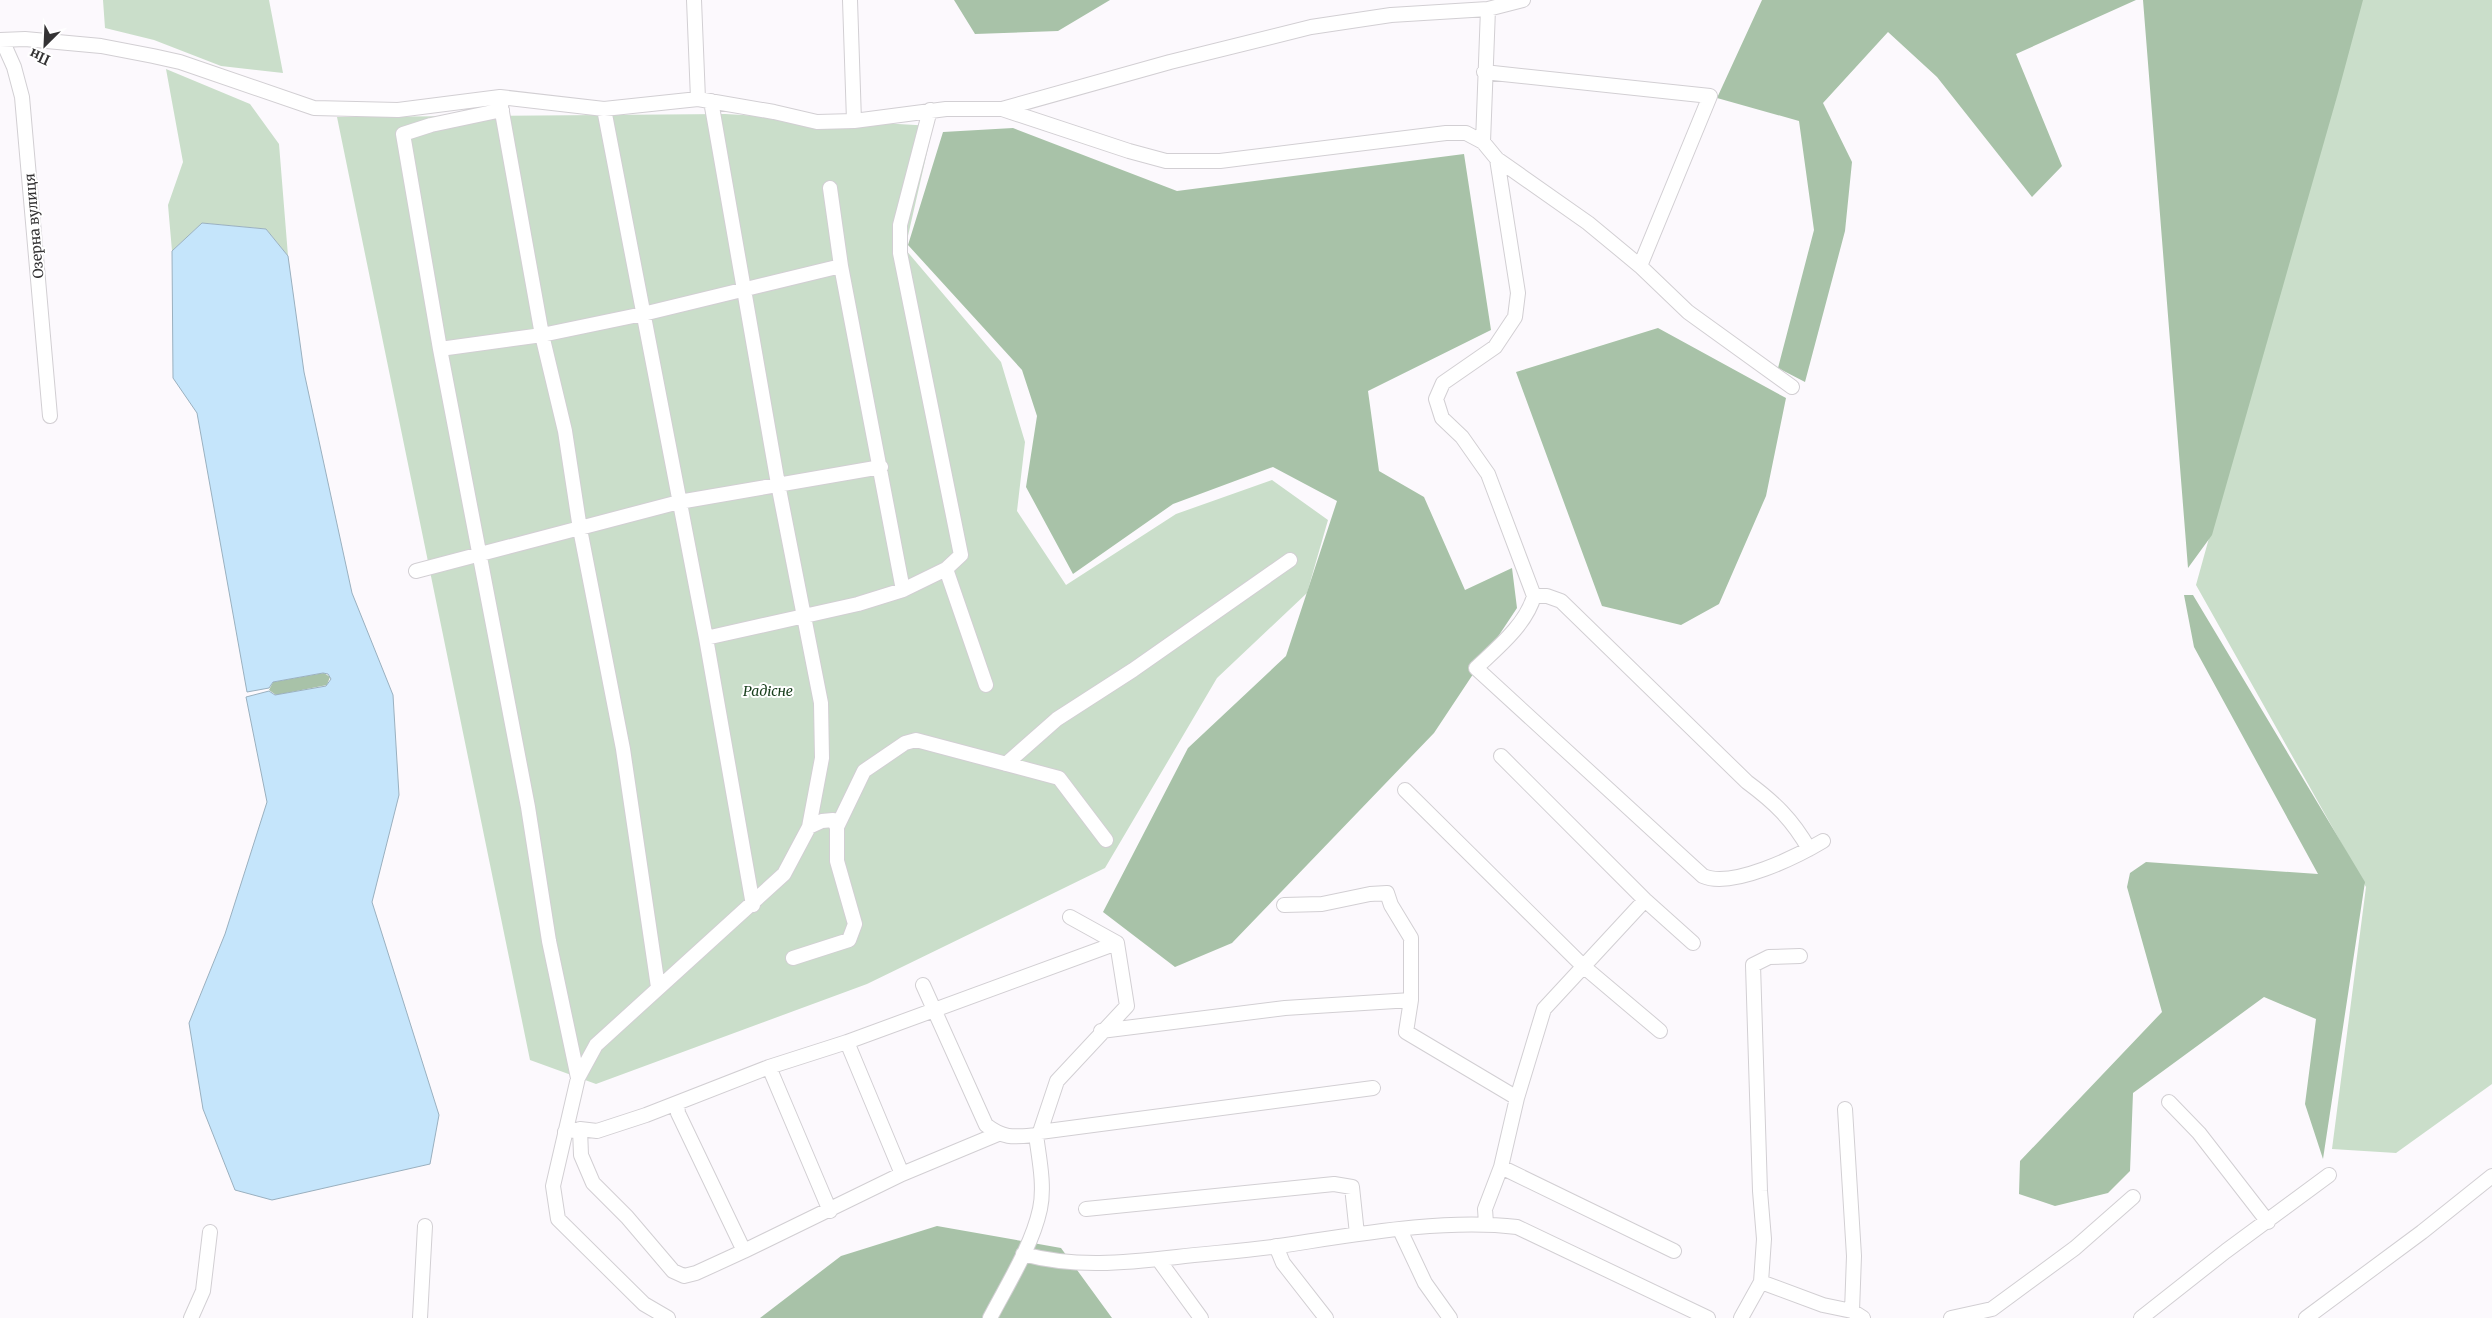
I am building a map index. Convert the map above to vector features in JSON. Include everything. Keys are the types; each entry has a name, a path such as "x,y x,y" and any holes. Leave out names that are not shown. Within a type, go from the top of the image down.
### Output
{"street":[{"path":"668,1318 644,1304 558,1219 553,1186 578,1078 596,1045 658,986 753,905 784,874 809,827 822,758 821,703 778,484 744,288 705,100 694,0"},
{"path":"850,0 854,121"},
{"path":"1,40 25,39 101,46 153,56 180,62 314,108 398,110 501,104 604,109 705,100 774,112 817,122 854,121 930,110 1002,109 1170,62 1311,27 1390,15 1488,9 1523,0"},
{"path":"1483,142 1484,72 1488,9"},
{"name":"Озерна вулиця","path":"1,40 14,66 22,97 50,416"},
{"path":"1484,72 1710,96 1640,266"},
{"path":"501,104 542,335 565,432 580,529 623,750 658,986"},
{"path":"501,104 403,134 440,349 528,808 549,942 578,1078"},
{"path":"604,109 706,638 753,905"},
{"path":"1002,109 1129,151 1166,161 1220,162 1446,133 1466,133 1483,142 1497,159 1588,223 1640,266 1688,312 1792,387"},
{"path":"706,638 805,617 858,604 903,590 946,569 961,555 900,253 900,225 930,110"},
{"path":"1497,159 1518,293 1515,317 1495,347 1443,383 1436,399 1442,418 1462,437 1488,474 1534,596 1531,606 1517,626 1476,668 1703,876 1712,880 1730,879 1773,865 1823,841"},
{"path":"830,188 841,266 881,467 903,590"},
{"path":"440,349 542,335 643,314 841,266"},
{"path":"416,571 679,502 881,467"},
{"path":"1006,764 1057,719 1133,670 1290,560"},
{"path":"946,569 986,685"},
{"path":"1534,596 1547,596 1561,601 1747,782 1776,804 1798,829 1809,849"},
{"path":"793,958 849,940 855,924 837,861 837,827 864,770 905,743 916,740 1059,778 1106,840"},
{"path":"1501,756 1644,900 1693,943"},
{"path":"1405,790 1583,966 1660,1031"},
{"path":"809,827 822,821 833,820 837,827"},
{"path":"1284,905 1322,904 1370,894 1387,893 1411,938 1411,1000 1406,1032 1517,1098"},
{"path":"1486,1223 1485,1209 1501,1167 1517,1098 1544,1009 1644,900"},
{"path":"1070,917 1117,943"},
{"path":"565,1132 580,1129 596,1131 1117,943"},
{"path":"990,1318 1022,1254 1040,1208 1038,1134 1057,1081 1127,1006 1117,943"},
{"path":"1741,1318 1761,1282 1764,1239 1760,1191 1753,965 1770,957 1800,956"},
{"path":"923,985 986,1125 998,1134 1010,1137 1373,1088"},
{"path":"1101,1032 1285,1008 1411,1000"},
{"path":"847,1042 902,1174"},
{"path":"769,1067 830,1211"},
{"path":"677,1102 678,1113 744,1251"},
{"path":"2169,1102 2199,1133 2268,1222"},
{"path":"1761,1282 1823,1305 1858,1314 1845,1109"},
{"path":"580,1129 581,1155 593,1183 627,1217 673,1271 684,1276 696,1274 830,1211 902,1174 998,1134"},
{"path":"1501,1167 1674,1251"},
{"path":"2141,1318 2329,1175"},
{"path":"2306,1318 2422,1232 2492,1176"},
{"path":"1086,1209 1334,1184 1352,1187 1356,1234"},
{"path":"1951,1318 1992,1309 2076,1248 2133,1197"},
{"path":"1022,1254 1050,1262 1096,1264 1276,1246 1356,1234 1486,1223 1517,1227 1708,1318"},
{"path":"420,1318 425,1226"},
{"path":"1400,1230 1425,1283 1450,1318"},
{"path":"191,1318 203,1291 210,1232"},
{"path":"1276,1246 1283,1263 1326,1318"},
{"path":"1158,1259 1201,1318"}],"green space":[{"path":"103,0 269,0 283,73 221,66 154,40 105,28"},
{"path":"954,0 1110,0 1058,31 975,34"},
{"path":"1762,0 2136,0 2016,54 2062,166 2032,197 1937,77 1888,32 1823,103 1852,162 1845,231 1805,382 1778,368 1814,230 1799,121 1717,98"},
{"path":"2143,0 2363,0 2212,535 2188,568"},
{"path":"2358,0 2492,0 2492,1084 2396,1153 2332,1149 2366,887 2196,585"},
{"path":"166,69 250,104 279,144 288,256 266,229 202,223 172,251 168,205 183,162"},
{"name":"Радісне","path":"725,114 933,126 905,249 1001,362 1025,442 1017,511 1066,585 1176,514 1272,480 1328,520 1307,593 1217,678 1105,868 867,984 596,1084 530,1060 337,117"},
{"path":"1013,128 1177,191 1464,154 1491,330 1368,391 1379,471 1424,497 1465,590 1512,568 1517,608 1434,733 1232,943 1175,967 1103,912 1188,748 1286,656 1337,501 1273,467 1173,504 1073,574 1026,487 1037,416 1022,370 908,245 943,132"},
{"path":"1658,328 1786,398 1766,496 1719,604 1681,625 1602,606 1516,372"},
{"path":"2184,595 2193,595 2365,882 2323,1159 2305,1104 2316,1019 2264,997 2133,1093 2130,1171 2108,1193 2055,1206 2019,1194 2020,1161 2162,1012 2127,887 2130,873 2146,862 2318,874 2194,647"},
{"path":"324,673 330,677 327,685 276,695 269,690 273,682"},
{"path":"937,1226 1061,1248 1112,1318 760,1318 841,1256"}],"water":[{"path":"202,223 266,229 288,256 304,372 352,593 393,695 399,795 372,902 439,1115 430,1164 272,1200 235,1190 203,1109 189,1023 225,934 267,802 246,697 269,691 275,695 326,686 331,679 328,674 323,673 273,682 269,688 247,692 197,413 173,378 172,251"}]}
